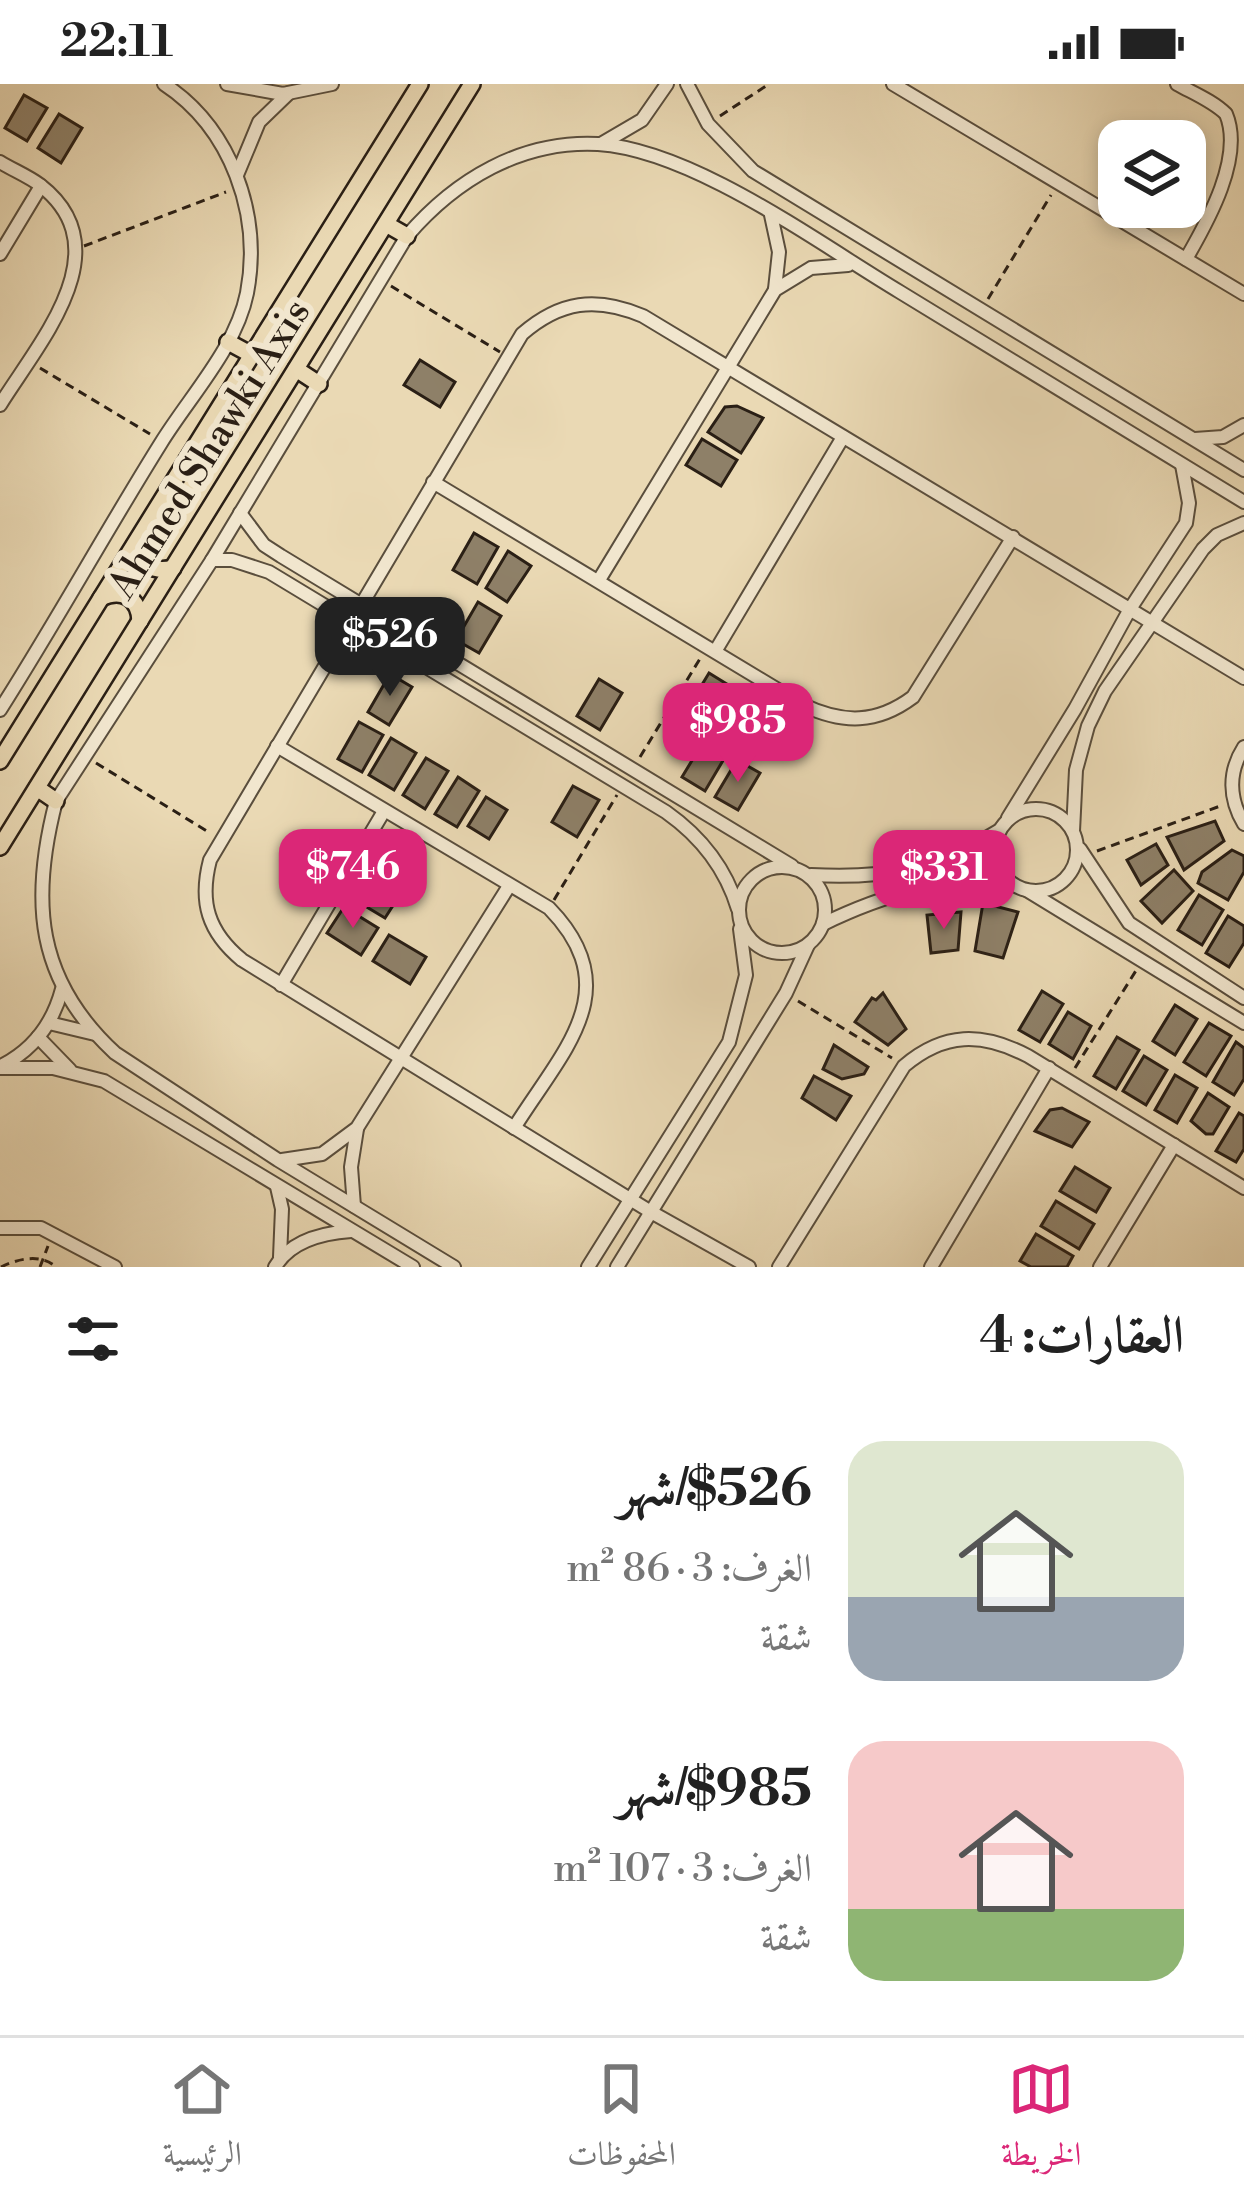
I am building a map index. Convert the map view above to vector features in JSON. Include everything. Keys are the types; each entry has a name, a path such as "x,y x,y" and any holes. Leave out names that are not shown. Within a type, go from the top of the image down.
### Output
{"main road":[{"name":"Ahmed Shawki Axis","path":"0,761 420,84"},
{"name":"Ahmed Shawki Axis","path":"0,848 472,84"},
{"path":"386,224 407,236"},
{"path":"228,342 252,356"},
{"path":"296,369 320,384"},
{"path":"134,546 146,565 172,568"},
{"path":"101,598 125,595 136,603 140,621"},
{"path":"37,788 56,801"}],"street":[{"path":"0,710 162,441 228,342 244,306 250,235 227,151 197,111 164,84"},
{"path":"227,84 290,92 332,84"},
{"path":"600,144 641,120 667,84"},
{"path":"687,84 708,124 753,171 1244,470"},
{"path":"893,84 1244,294"},
{"path":"1177,84 1227,116 1240,143 1236,173 1186,260"},
{"path":"250,89 259,108 259,122"},
{"path":"238,183 247,144 259,122 290,92"},
{"path":"227,151 247,144"},
{"path":"454,1267 431,1261 354,1206 137,1069 94,1034 62,989 44,938 42,903 56,801 212,560 407,236 431,208 487,168 555,146 600,144 667,160 771,214 1244,502"},
{"path":"0,162 41,186 62,208 78,248 67,295 0,405"},
{"path":"0,254 41,186"},
{"path":"599,580 775,290 779,252 771,214"},
{"path":"775,290 812,268 854,265"},
{"path":"749,1267 280,985 224,945 205,904 210,860 521,334 566,306 592,302 618,305 643,316 1244,678"},
{"path":"1024,368 1038,346"},
{"path":"1191,438 1223,437 1244,425"},
{"path":"712,648 843,437"},
{"path":"1010,882 995,858 1003,824 1186,523 1189,503 1182,464"},
{"path":"433,482 826,716 852,720 894,711 924,684 1012,537"},
{"path":"241,513 264,545 811,875 896,874 965,851 1036,808 1051,811 1129,923 1244,998"},
{"path":"1027,890 1040,891 1064,880 1077,858 1076,770 1088,726 1105,691 1203,549 1244,523"},
{"path":"212,560 251,564 268,572 683,824 730,883 746,975 735,1028 588,1267"},
{"path":"0,692 15,687"},
{"path":"278,746 549,908 570,929 583,953 586,1005 514,1128"},
{"path":"1244,747 1232,781 1232,801 1244,824"},
{"path":"280,985 384,811"},
{"path":"738,909 749,882 761,872 792,866"},
{"path":"811,875 825,909 823,924"},
{"path":"617,1267 786,993 808,945 823,924 863,904 956,881 1010,882 1244,1023"},
{"path":"278,1160 322,1154 357,1128 509,886"},
{"path":"740,929 766,951 795,952 808,945"},
{"path":"0,1067 38,1037 62,989"},
{"path":"49,1023 94,1034"},
{"path":"38,1037 70,1070"},
{"path":"779,1267 904,1066 934,1044 968,1037 1003,1044 1048,1068 1244,1188"},
{"path":"0,1067 70,1070 104,1082 413,1267"},
{"path":"931,1267 1048,1068"},
{"path":"354,1206 351,1167 357,1128"},
{"path":"1100,1267 1174,1145"},
{"path":"276,1185 282,1209 278,1262"},
{"path":"0,1228 54,1233 109,1265"},
{"path":"278,1262 320,1235 352,1231"}],"path":[{"path":"708,124 769,84"},
{"path":"78,248 238,183"},
{"path":"981,311 1058,183"},
{"path":"382,281 507,356"},
{"path":"28,360 162,441"},
{"path":"633,768 712,648"},
{"path":"83,755 222,840"},
{"path":"549,908 621,788"},
{"path":"1078,844 1232,801"},
{"path":"1068,1079 1142,962"},
{"path":"786,993 904,1066"},
{"path":"40,1267 54,1233"},
{"path":"1,1267 16,1260 43,1260 56,1267"}],"building":[{"path":"24,95 47,108 27,141 5,128"},
{"path":"59,114 82,128 61,163 38,148"},
{"path":"420,360 455,382 440,407 404,385"},
{"path":"737,406 763,418 741,453 708,432 725,407"},
{"path":"702,439 737,460 721,486 686,465"},
{"path":"474,533 498,547 477,584 453,570"},
{"path":"508,551 531,566 507,602 486,588"},
{"path":"478,602 501,616 479,653 456,640"},
{"path":"709,673 730,686 709,720 688,708"},
{"path":"390,674 412,687 389,725 368,712"},
{"path":"599,679 622,693 600,730 577,716"},
{"path":"359,722 383,735 362,772 338,759"},
{"path":"391,738 416,753 394,790 369,775"},
{"path":"705,739 728,752 705,791 682,777"},
{"path":"426,758 448,771 425,809 403,795"},
{"path":"737,760 760,773 738,810 715,797"},
{"path":"458,777 479,791 457,827 435,814"},
{"path":"573,786 599,800 577,837 552,822"},
{"path":"486,797 507,810 489,839 468,826"},
{"path":"1215,821 1224,841 1184,870 1167,837"},
{"path":"1156,844 1168,865 1141,885 1127,860"},
{"path":"1232,850 1244,856 1244,872 1228,900 1198,883 1202,872"},
{"path":"1174,870 1193,891 1162,923 1141,901"},
{"path":"365,872 401,893 385,918 350,897"},
{"path":"1199,895 1223,910 1202,945 1178,930"},
{"path":"983,903 1018,912 1003,958 975,951"},
{"path":"344,907 378,928 361,955 327,933"},
{"path":"961,912 958,950 931,953 927,915"},
{"path":"1228,916 1244,926 1244,943 1229,967 1206,953"},
{"path":"389,935 426,957 410,984 373,961"},
{"path":"1042,991 1063,1004 1040,1042 1019,1030"},
{"path":"883,993 906,1029 888,1045 855,1022 872,998"},
{"path":"1175,1005 1197,1019 1175,1055 1153,1041"},
{"path":"1068,1012 1091,1026 1073,1059 1049,1044"},
{"path":"1209,1023 1231,1036 1206,1076 1184,1062"},
{"path":"1117,1037 1139,1050 1116,1089 1094,1076"},
{"path":"1236,1042 1244,1048 1244,1079 1234,1095 1213,1082"},
{"path":"834,1045 868,1067 864,1074 842,1079 823,1069"},
{"path":"1144,1056 1167,1070 1146,1105 1123,1091"},
{"path":"1175,1075 1197,1088 1177,1123 1155,1110"},
{"path":"814,1076 851,1096 836,1120 802,1098"},
{"path":"1208,1093 1229,1107 1213,1134 1191,1121"},
{"path":"1062,1108 1089,1122 1072,1147 1035,1131 1050,1110"},
{"path":"1239,1113 1244,1116 1244,1149 1236,1162 1216,1151"},
{"path":"1075,1167 1110,1188 1096,1212 1060,1191"},
{"path":"1056,1201 1094,1224 1079,1249 1041,1226"},
{"path":"1036,1234 1073,1256 1067,1267 1031,1267 1020,1261"}]}
